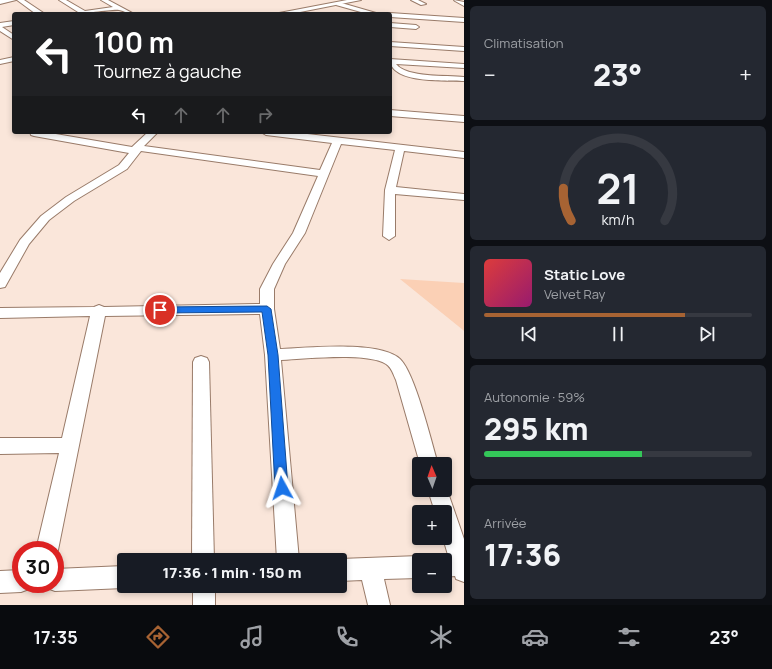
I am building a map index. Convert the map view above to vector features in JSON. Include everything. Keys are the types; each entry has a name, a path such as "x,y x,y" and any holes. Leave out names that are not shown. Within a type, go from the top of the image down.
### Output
{"street":[{"path":"0,2 13,0"},
{"path":"20,0 38,12"},
{"path":"62,0 82,12"},
{"path":"104,0 127,12"},
{"path":"290,12 358,0"},
{"path":"414,0 423,4"},
{"path":"338,4 358,12"},
{"path":"91,12 119,8"},
{"path":"392,15 464,20"},
{"path":"0,27 12,24"},
{"path":"392,25 425,27"},
{"path":"0,27 12,36"},
{"path":"392,44 462,49 464,58"},
{"path":"0,62 12,59"},
{"path":"392,61 464,66"},
{"path":"392,64 397,70 408,75 464,79"},
{"path":"392,113 464,119"},
{"path":"40,134 136,149 324,174"},
{"path":"0,284 24,242 45,218 70,199 123,166 136,149 151,134"},
{"path":"303,134 322,135 338,140 464,155"},
{"path":"287,553 273,355 267,309 267,289 279,264 299,233 338,140"},
{"path":"389,236 390,190 400,147"},
{"path":"390,190 464,197"},
{"path":"0,313 99,310 267,309"},
{"path":"48,541 99,310"},
{"path":"273,355 373,353 392,360 400,370 404,380 427,457"},
{"path":"202,362 203,553"},
{"path":"0,446 70,445"},
{"path":"440,497 459,567"},
{"path":"347,570 412,567"},
{"path":"371,569 379,605"},
{"path":"64,580 117,577"},
{"path":"0,582 12,581"},
{"path":"204,593 204,605"}],"shaded area":[{"path":"400,279 464,283 464,331 463,330"}],"route":[{"path":"160,310 267,309 273,355 274,390 282,488"}]}
